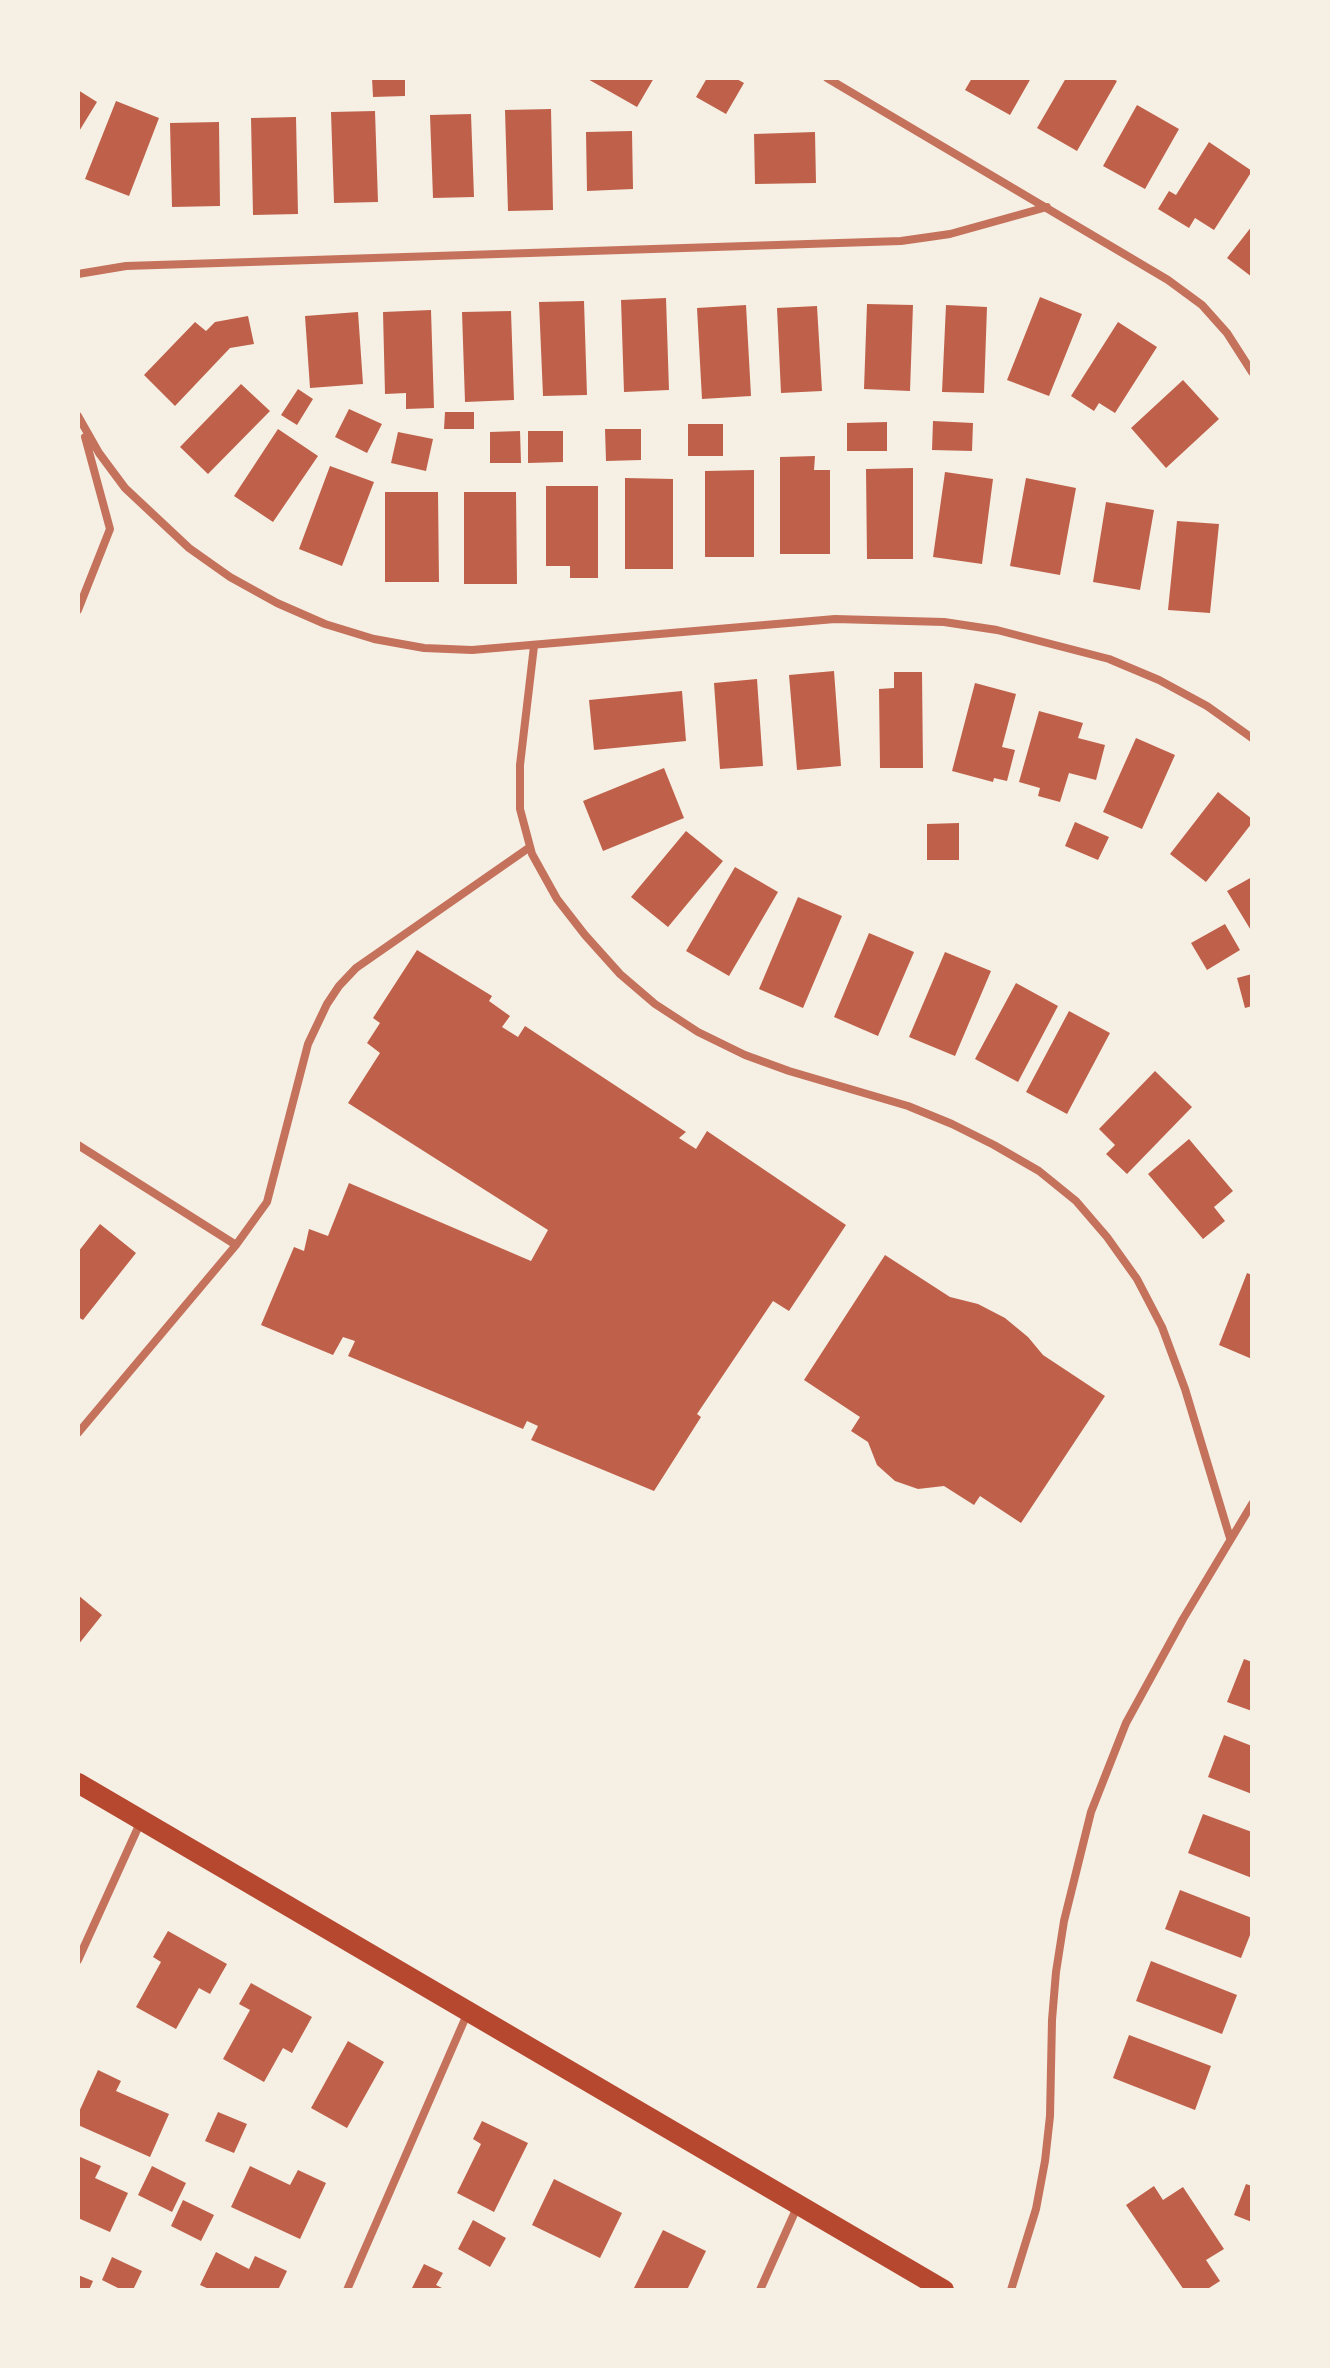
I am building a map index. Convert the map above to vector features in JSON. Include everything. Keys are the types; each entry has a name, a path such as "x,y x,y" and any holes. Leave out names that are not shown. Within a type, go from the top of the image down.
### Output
{"main road":[{"path":"78,1783 944,2290"}],"street":[{"path":"827,78 1168,280 1202,305 1227,333 1252,372"},
{"path":"78,274 126,266 901,241 978,227 1047,207"},
{"path":"78,610 110,529 80,420"},
{"path":"80,420 125,488 156,519 210,563 277,603 325,624 374,639 424,648 472,650 835,619 944,622 997,630 1109,659 1159,680 1207,706 1252,737"},
{"path":"534,646 520,765 520,809 530,847 557,899 620,974 655,1004 698,1032 759,1060 908,1106 952,1124 1039,1171 1076,1201 1137,1279 1162,1327 1185,1389 1230,1538"},
{"path":"78,1433 236,1245 267,1202 308,1044 339,986 356,968 530,847"},
{"path":"78,1145 236,1245"},
{"path":"1011,2290 1036,2209 1045,2161 1056,1972 1064,1921 1091,1812 1126,1723 1252,1504"},
{"path":"78,1960 141,1820"},
{"path":"347,2290 469,2012"},
{"path":"760,2290 798,2204"}],"building":[{"path":"372,78 405,78 405,96 373,97"},
{"path":"586,78 654,78 637,107"},
{"path":"707,78 735,78 744,83 726,114 696,97"},
{"path":"972,78 1031,78 1010,115 965,90"},
{"path":"1066,78 1111,78 1117,81 1077,151 1037,128"},
{"path":"78,90 97,102 78,133"},
{"path":"116,101 159,118 129,196 85,179"},
{"path":"1137,105 1179,129 1145,189 1103,166"},
{"path":"551,109 553,210 508,211 505,110"},
{"path":"375,111 378,202 334,203 331,112"},
{"path":"471,114 474,197 433,198 430,115"},
{"path":"296,117 298,214 253,215 251,118"},
{"path":"219,122 220,206 172,207 170,123"},
{"path":"632,131 633,189 587,191 586,132"},
{"path":"815,132 816,183 755,184 754,134"},
{"path":"1209,142 1252,171 1214,230 1195,218 1189,228 1158,209 1169,191 1176,195"},
{"path":"1252,226 1252,277 1227,258"},
{"path":"1040,297 1082,314 1049,396 1007,380"},
{"path":"666,298 669,390 624,392 621,300"},
{"path":"584,301 587,395 543,396 539,302"},
{"path":"867,304 913,305 910,391 864,389"},
{"path":"746,305 751,396 702,399 697,308"},
{"path":"946,305 987,307 984,393 942,392"},
{"path":"817,306 822,391 781,393 777,308"},
{"path":"431,310 434,408 406,409 406,393 385,394 383,312"},
{"path":"511,311 514,400 465,402 462,312"},
{"path":"358,312 363,384 310,388 305,316"},
{"path":"248,316 254,344 230,348 175,406 144,375 195,322 206,331 215,322"},
{"path":"1118,322 1157,347 1115,413 1099,403 1094,411 1071,396"},
{"path":"1183,380 1219,419 1166,468 1131,428"},
{"path":"241,384 270,411 208,474 180,447"},
{"path":"298,389 313,399 297,425 281,415"},
{"path":"349,409 382,424 367,453 335,437"},
{"path":"445,412 474,412 474,429 444,429"},
{"path":"933,421 973,423 972,451 932,450"},
{"path":"887,422 887,451 847,451 847,423"},
{"path":"688,424 723,424 723,456 688,456"},
{"path":"278,429 318,456 273,522 234,496"},
{"path":"605,429 641,429 641,460 606,461"},
{"path":"520,431 521,463 490,463 490,432"},
{"path":"528,431 563,431 563,462 528,463"},
{"path":"398,432 433,439 426,471 391,463"},
{"path":"815,456 814,470 830,470 830,554 780,554 780,457"},
{"path":"330,466 374,482 342,566 299,549"},
{"path":"913,468 913,559 867,559 866,469"},
{"path":"754,470 754,557 705,557 705,471"},
{"path":"945,472 993,479 982,564 933,557"},
{"path":"625,478 673,479 673,569 625,569"},
{"path":"1026,478 1076,488 1060,575 1010,566"},
{"path":"546,486 598,486 598,578 570,578 570,566 546,566"},
{"path":"385,492 438,492 439,582 385,582"},
{"path":"464,492 516,492 517,584 464,584"},
{"path":"1106,502 1154,510 1140,590 1093,582"},
{"path":"1177,521 1219,524 1210,613 1168,610"},
{"path":"834,671 841,766 797,770 789,675"},
{"path":"894,672 922,672 923,768 880,768 879,689 894,688"},
{"path":"757,679 763,766 720,769 714,683"},
{"path":"975,683 1016,694 1002,747 1015,750 1007,781 994,778 993,782 952,771"},
{"path":"682,691 686,741 594,750 589,700"},
{"path":"1039,711 1083,723 1078,738 1105,745 1096,780 1069,773 1060,802 1038,796 1040,788 1019,782"},
{"path":"1136,738 1175,755 1142,829 1103,812"},
{"path":"664,768 684,818 603,851 583,801"},
{"path":"1218,792 1252,819 1252,823 1206,882 1170,854"},
{"path":"1075,822 1109,837 1098,860 1065,846"},
{"path":"959,823 959,860 927,860 927,824"},
{"path":"686,831 723,861 668,927 631,897"},
{"path":"735,867 778,892 729,976 686,951"},
{"path":"1252,877 1252,932 1227,891"},
{"path":"798,897 842,916 803,1008 759,989"},
{"path":"1225,924 1240,950 1207,970 1191,943"},
{"path":"869,933 914,952 878,1036 834,1017"},
{"path":"417,950 492,996 489,1001 510,1016 502,1027 518,1037 525,1026 686,1132 679,1138 696,1149 707,1131 846,1225 789,1311 773,1301 697,1414 701,1417 654,1491 531,1440 538,1426 527,1421 523,1429 348,1356 355,1341 343,1337 333,1355 261,1325 294,1247 304,1251 309,1229 328,1236 349,1183 531,1261 548,1230 348,1103 380,1053 367,1043 380,1023 373,1018"},
{"path":"945,952 991,971 955,1056 909,1037"},
{"path":"1252,974 1252,1006 1245,1008 1237,978"},
{"path":"1016,983 1058,1006 1018,1082 975,1059"},
{"path":"1069,1011 1110,1033 1067,1114 1026,1092"},
{"path":"1155,1071 1192,1107 1127,1174 1106,1154 1115,1145 1099,1129"},
{"path":"1189,1139 1233,1191 1214,1207 1225,1221 1203,1239 1148,1174"},
{"path":"100,1224 136,1253 83,1320 78,1317 78,1252"},
{"path":"885,1255 950,1297 978,1304 1005,1318 1028,1337 1043,1355 1105,1396 1021,1523 980,1496 974,1505 944,1486 918,1489 895,1481 877,1465 868,1442 851,1431 860,1417 804,1380"},
{"path":"1247,1273 1252,1275 1252,1359 1219,1345"},
{"path":"78,1595 102,1615 78,1645"},
{"path":"1244,1659 1252,1662 1252,1711 1227,1702"},
{"path":"1224,1735 1252,1746 1252,1794 1208,1777"},
{"path":"1203,1814 1252,1832 1252,1878 1188,1853"},
{"path":"1180,1890 1252,1918 1252,1930 1241,1958 1165,1929"},
{"path":"168,1931 227,1964 210,1994 199,1988 176,2029 136,2007 161,1962 153,1957"},
{"path":"1151,1961 1237,1995 1222,2034 1136,2001"},
{"path":"251,1983 312,2017 292,2053 283,2048 264,2082 223,2059 250,2010 239,2004"},
{"path":"1129,2035 1211,2066 1195,2110 1113,2078"},
{"path":"348,2041 384,2062 347,2128 311,2108"},
{"path":"98,2070 121,2081 116,2091 169,2114 150,2157 78,2125 78,2114"},
{"path":"218,2112 247,2124 234,2153 205,2141"},
{"path":"482,2121 528,2143 494,2212 457,2193 481,2144 473,2139"},
{"path":"78,2156 101,2166 95,2178 128,2193 110,2232 78,2218"},
{"path":"152,2166 186,2183 172,2212 138,2195"},
{"path":"250,2166 290,2185 298,2170 326,2183 300,2239 231,2207"},
{"path":"554,2179 622,2213 600,2258 532,2225"},
{"path":"1246,2184 1252,2186 1252,2222 1234,2215"},
{"path":"1154,2186 1163,2200 1183,2187 1224,2249 1206,2260 1220,2281 1206,2290 1184,2290 1126,2205"},
{"path":"183,2200 214,2215 201,2241 171,2226"},
{"path":"473,2220 506,2238 490,2267 458,2249"},
{"path":"663,2230 706,2251 687,2290 633,2290"},
{"path":"216,2252 249,2269 255,2256 287,2271 278,2290 211,2290 200,2285"},
{"path":"112,2257 142,2271 133,2290 122,2290 102,2280"},
{"path":"424,2264 443,2273 436,2285 446,2290 411,2290"},
{"path":"78,2275 93,2281 89,2290 78,2290"}]}
